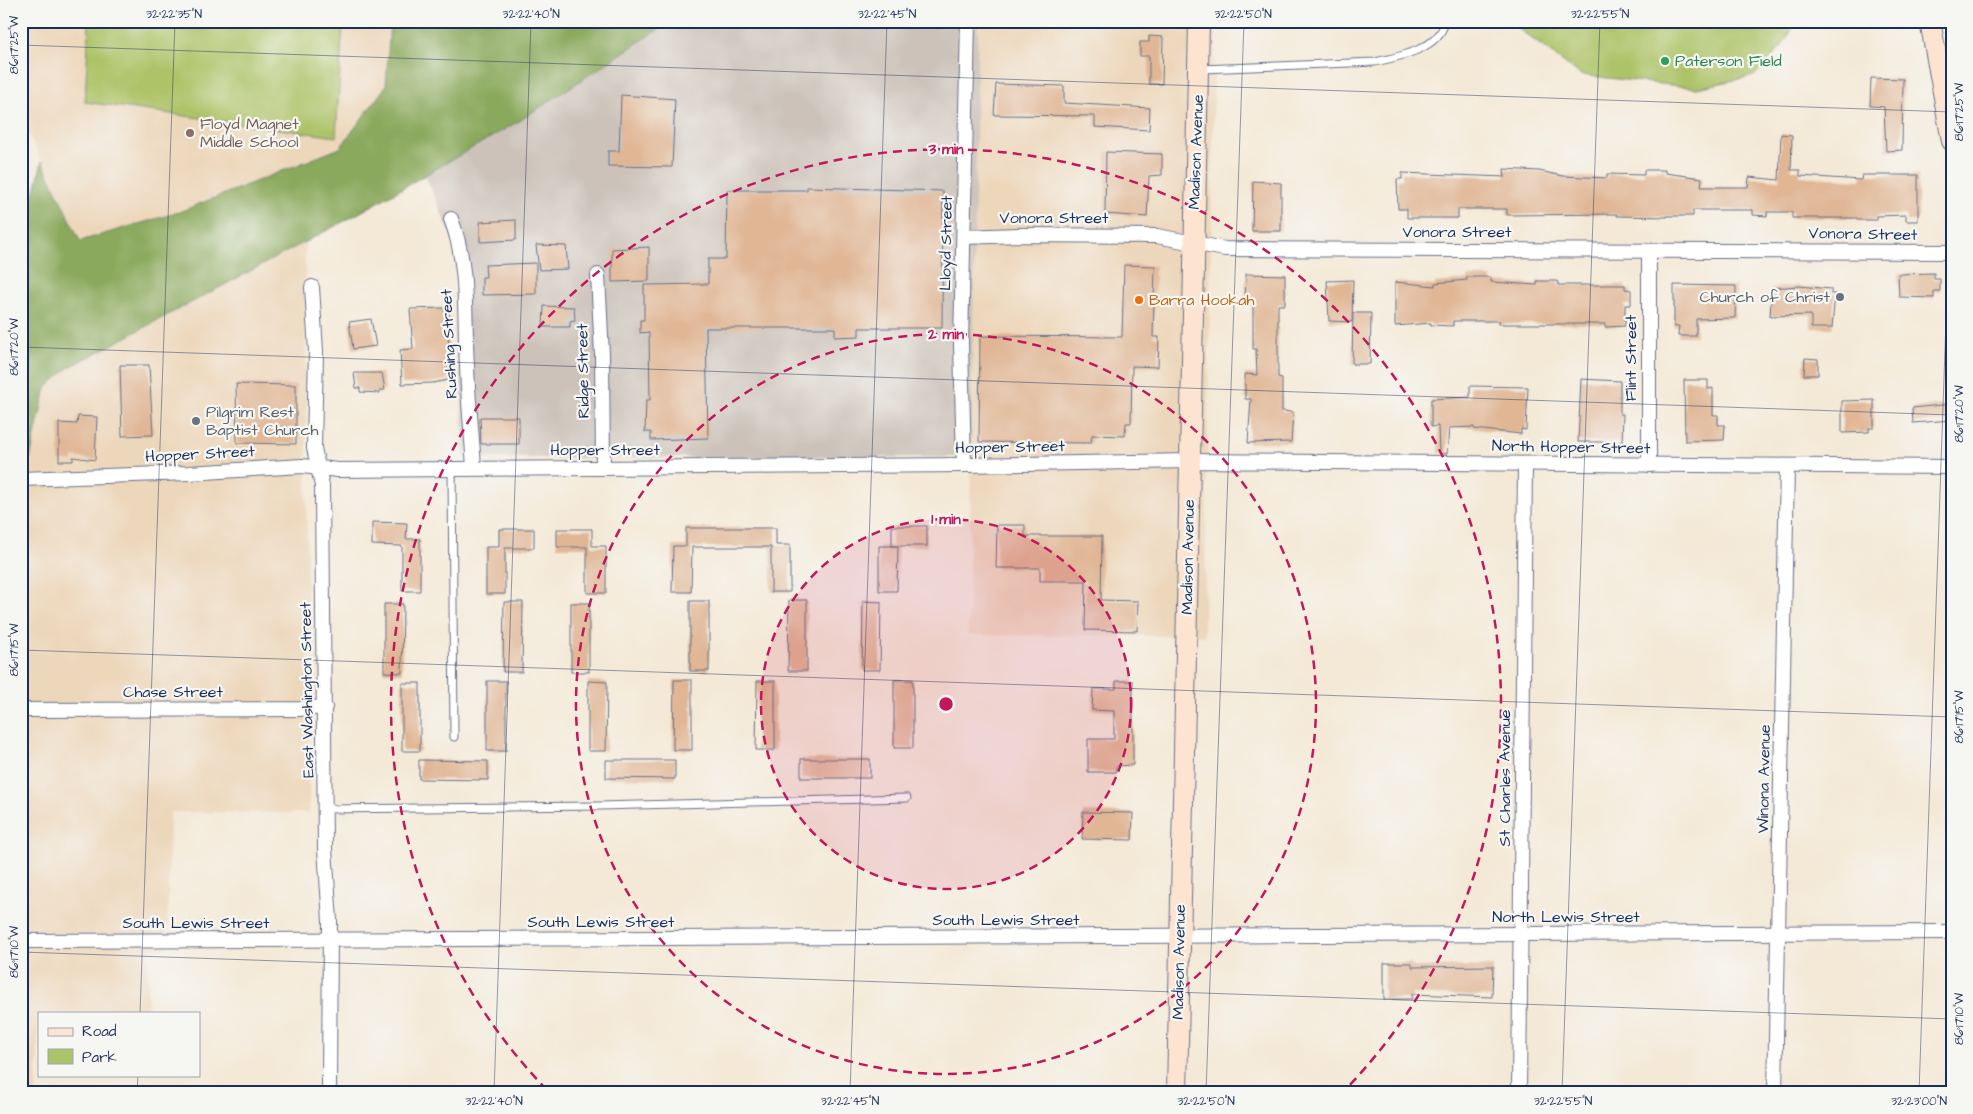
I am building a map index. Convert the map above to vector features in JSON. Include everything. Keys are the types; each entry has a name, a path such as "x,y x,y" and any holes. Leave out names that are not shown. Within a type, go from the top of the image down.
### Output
{"main road":[{"name":"Madison Avenue","path":"1177,1093 1199,21"},
{"path":"1930,21 1952,141"}],"street":[{"name":"Lloyd Street","path":"964,465 961,344 968,21"},
{"name":"Rushing Street","path":"451,219 460,243 464,273 467,367 474,468"},
{"name":"Vonora Street","path":"964,237 1020,235 1157,236 1225,249 1952,252"},
{"name":"Flint Street","path":"1649,251 1649,465"},
{"name":"Ridge Street","path":"598,275 602,355 603,468"},
{"name":"East Washington Street","path":"312,287 316,351 314,448 322,486 325,849 330,940 329,1093"},
{"name":"Hopper Street","path":"21,479 189,473 302,466 338,470 964,465 1190,461"},
{"name":"North Hopper Street","path":"1190,461 1952,467"},
{"name":"St Charles Avenue","path":"1518,1093 1522,934 1524,464"},
{"name":"Winona Avenue","path":"1776,1093 1787,467"},
{"name":"Chase Street","path":"21,710 300,709 325,707"},
{"name":"North Lewis Street","path":"1180,936 1952,932"},
{"name":"South Lewis Street","path":"21,941 1180,936"}],"lane":[{"path":"1198,69 1375,62 1392,58 1432,43 1440,36 1445,21"},
{"path":"452,468 454,737"},
{"path":"326,809 600,806 907,798"}],"shaded area":[{"name":"Floyd Magnet Middle School","path":"21,21 390,21 386,86 340,148 179,212 80,241 21,118"},
{"path":"671,21 978,21 971,457 464,458 456,246 425,175 519,121"},
{"path":"978,21 1215,21 1204,636 968,635"},
{"path":"305,242 309,813 170,812 167,949 148,949 148,1012 38,1012 36,1093 21,1093 21,459 30,457 46,388 68,368"}],"green space":[{"path":"89,21 343,22 336,137 85,102"},
{"path":"390,21 671,21 519,121 354,216 68,368 46,388 30,458 21,459 21,247 42,161 80,241 179,212 340,148 386,86"},
{"name":"Paterson Field","path":"1508,21 1797,21 1782,46 1754,76 1697,88 1581,75"}],"water":[{"path":"1952,355 1952,380 1948,378 1945,356"}],"building":[{"path":"1149,36 1163,37 1162,84 1149,84 1149,56 1140,56 1140,42 1149,42"},
{"path":"1871,78 1903,79 1902,150 1886,151 1884,107 1870,106"},
{"path":"996,84 1064,86 1064,103 1150,108 1149,130 1095,127 1095,116 994,115"},
{"path":"621,95 675,99 672,167 608,166 608,151 619,151"},
{"path":"1781,134 1792,135 1791,170 1800,170 1800,176 1861,180 1862,175 1918,175 1918,221 1906,221 1906,215 1877,216 1877,220 1857,220 1857,218 1792,218 1792,212 1767,212 1767,216 1753,215 1753,210 1693,210 1693,216 1667,217 1617,216 1617,214 1507,215 1507,209 1458,209 1458,218 1407,218 1407,209 1398,209 1397,179 1402,179 1402,173 1505,177 1504,169 1539,171 1563,176 1607,178 1607,174 1644,175 1644,170 1665,170 1665,173 1702,178 1701,187 1748,187 1749,177 1779,180"},
{"path":"1106,152 1162,154 1162,175 1149,176 1147,217 1105,214"},
{"path":"1253,181 1281,183 1281,231 1252,231"},
{"path":"807,187 943,191 942,328 859,328 859,336 835,337 835,328 706,328 708,438 651,440 651,432 645,432 646,400 650,400 649,332 640,333 640,320 644,320 644,285 708,284 708,259 726,259 727,190 807,190"},
{"path":"516,220 516,240 480,242 480,222"},
{"path":"536,245 566,246 568,269 539,270"},
{"path":"649,247 649,281 612,282 612,249"},
{"path":"536,263 536,294 482,295 482,277 486,277 485,265"},
{"path":"1124,265 1155,266 1153,337 1159,337 1158,367 1132,366 1131,423 1126,423 1125,436 1092,435 1091,443 979,442 980,336 1122,337"},
{"path":"1934,273 1934,279 1940,279 1940,291 1934,291 1934,298 1899,297 1898,274"},
{"path":"1246,274 1285,275 1285,305 1278,305 1278,377 1282,378 1282,411 1293,412 1291,442 1248,443 1251,399 1245,399 1245,374 1257,375 1256,349 1253,349 1253,305 1245,305"},
{"path":"1467,277 1491,277 1491,282 1537,285 1537,281 1558,281 1558,285 1625,285 1625,289 1631,290 1631,305 1625,305 1625,326 1605,327 1605,324 1499,324 1500,321 1453,321 1453,326 1431,325 1431,323 1395,326 1395,282 1435,286 1435,283 1467,280"},
{"path":"1353,280 1352,322 1329,321 1327,281"},
{"path":"1674,285 1736,286 1735,318 1696,319 1696,336 1678,336 1679,326 1674,327"},
{"path":"1799,286 1831,289 1831,294 1835,294 1832,328 1811,328 1811,315 1770,316 1772,288"},
{"path":"544,306 574,307 575,320 570,321 570,327 543,327"},
{"path":"444,308 444,311 449,311 448,380 433,383 402,384 400,350 413,349 410,309"},
{"path":"1353,313 1371,313 1370,364 1352,364"},
{"path":"371,319 376,346 353,349 349,322"},
{"path":"1805,358 1818,359 1818,375 1804,375"},
{"path":"120,365 149,365 153,435 122,436"},
{"path":"354,373 382,373 385,390 380,390 380,393 360,392 360,388 356,388"},
{"path":"1581,379 1620,381 1620,414 1623,414 1622,442 1578,442"},
{"path":"1684,380 1708,380 1708,389 1713,388 1713,415 1718,415 1718,425 1725,425 1724,440 1685,441"},
{"path":"236,384 296,385 296,444 237,443"},
{"path":"1470,386 1528,387 1526,430 1521,429 1521,434 1474,429 1474,427 1449,428 1447,454 1439,453 1438,426 1431,427 1431,399 1470,397"},
{"path":"1874,400 1874,428 1869,428 1869,432 1842,433 1842,401"},
{"path":"1952,404 1952,420 1913,423 1912,408"},
{"path":"78,416 97,417 95,460 73,457 73,461 59,461 59,423 77,424"},
{"path":"480,417 519,417 519,444 481,444"},
{"path":"372,522 407,523 406,539 420,539 420,591 402,591 402,546 372,545"},
{"path":"997,525 1025,525 1025,536 1102,536 1101,600 1138,601 1137,631 1085,630 1086,581 1040,581 1040,568 996,568"},
{"path":"892,526 927,526 927,546 892,546"},
{"path":"686,528 776,528 776,545 790,545 790,592 771,592 771,547 692,547 691,592 672,592 673,546 686,546"},
{"path":"499,529 534,529 534,548 505,548 505,594 486,594 486,547 499,547"},
{"path":"557,529 592,529 592,546 606,546 606,593 587,593 587,547 557,547"},
{"path":"879,546 898,546 897,591 879,591"},
{"path":"789,600 807,600 807,671 788,671"},
{"path":"690,601 709,601 709,671 690,671"},
{"path":"863,601 881,602 880,670 862,670"},
{"path":"504,602 523,602 522,672 503,672"},
{"path":"571,603 589,603 589,672 571,672"},
{"path":"384,604 403,604 402,673 384,672"},
{"path":"674,680 692,680 692,750 673,750"},
{"path":"894,680 913,680 913,748 894,748"},
{"path":"487,681 506,681 506,751 487,751"},
{"path":"588,681 607,682 606,751 588,751"},
{"path":"757,681 775,681 775,750 756,750"},
{"path":"1116,681 1133,681 1133,765 1116,766 1116,772 1088,772 1088,739 1114,739 1114,711 1092,710 1093,689 1116,689"},
{"path":"402,683 420,683 420,751 402,751"},
{"path":"801,759 870,759 870,778 801,778"},
{"path":"419,760 488,761 488,780 419,779"},
{"path":"606,760 675,760 675,779 606,778"},
{"path":"1083,812 1133,813 1132,840 1082,839"},
{"path":"1384,963 1412,963 1412,967 1493,966 1492,997 1412,994 1412,999 1384,999"}],"place":[{"name":"Paterson Field","path":"1665,61"},
{"name":"Floyd Magnet Middle School","path":"190,133"},
{"name":"Church of Christ","path":"1840,297"},
{"name":"Barra Hookah","path":"1139,300"},
{"name":"Pilgrim Rest Baptist Church","path":"196,421"}]}
